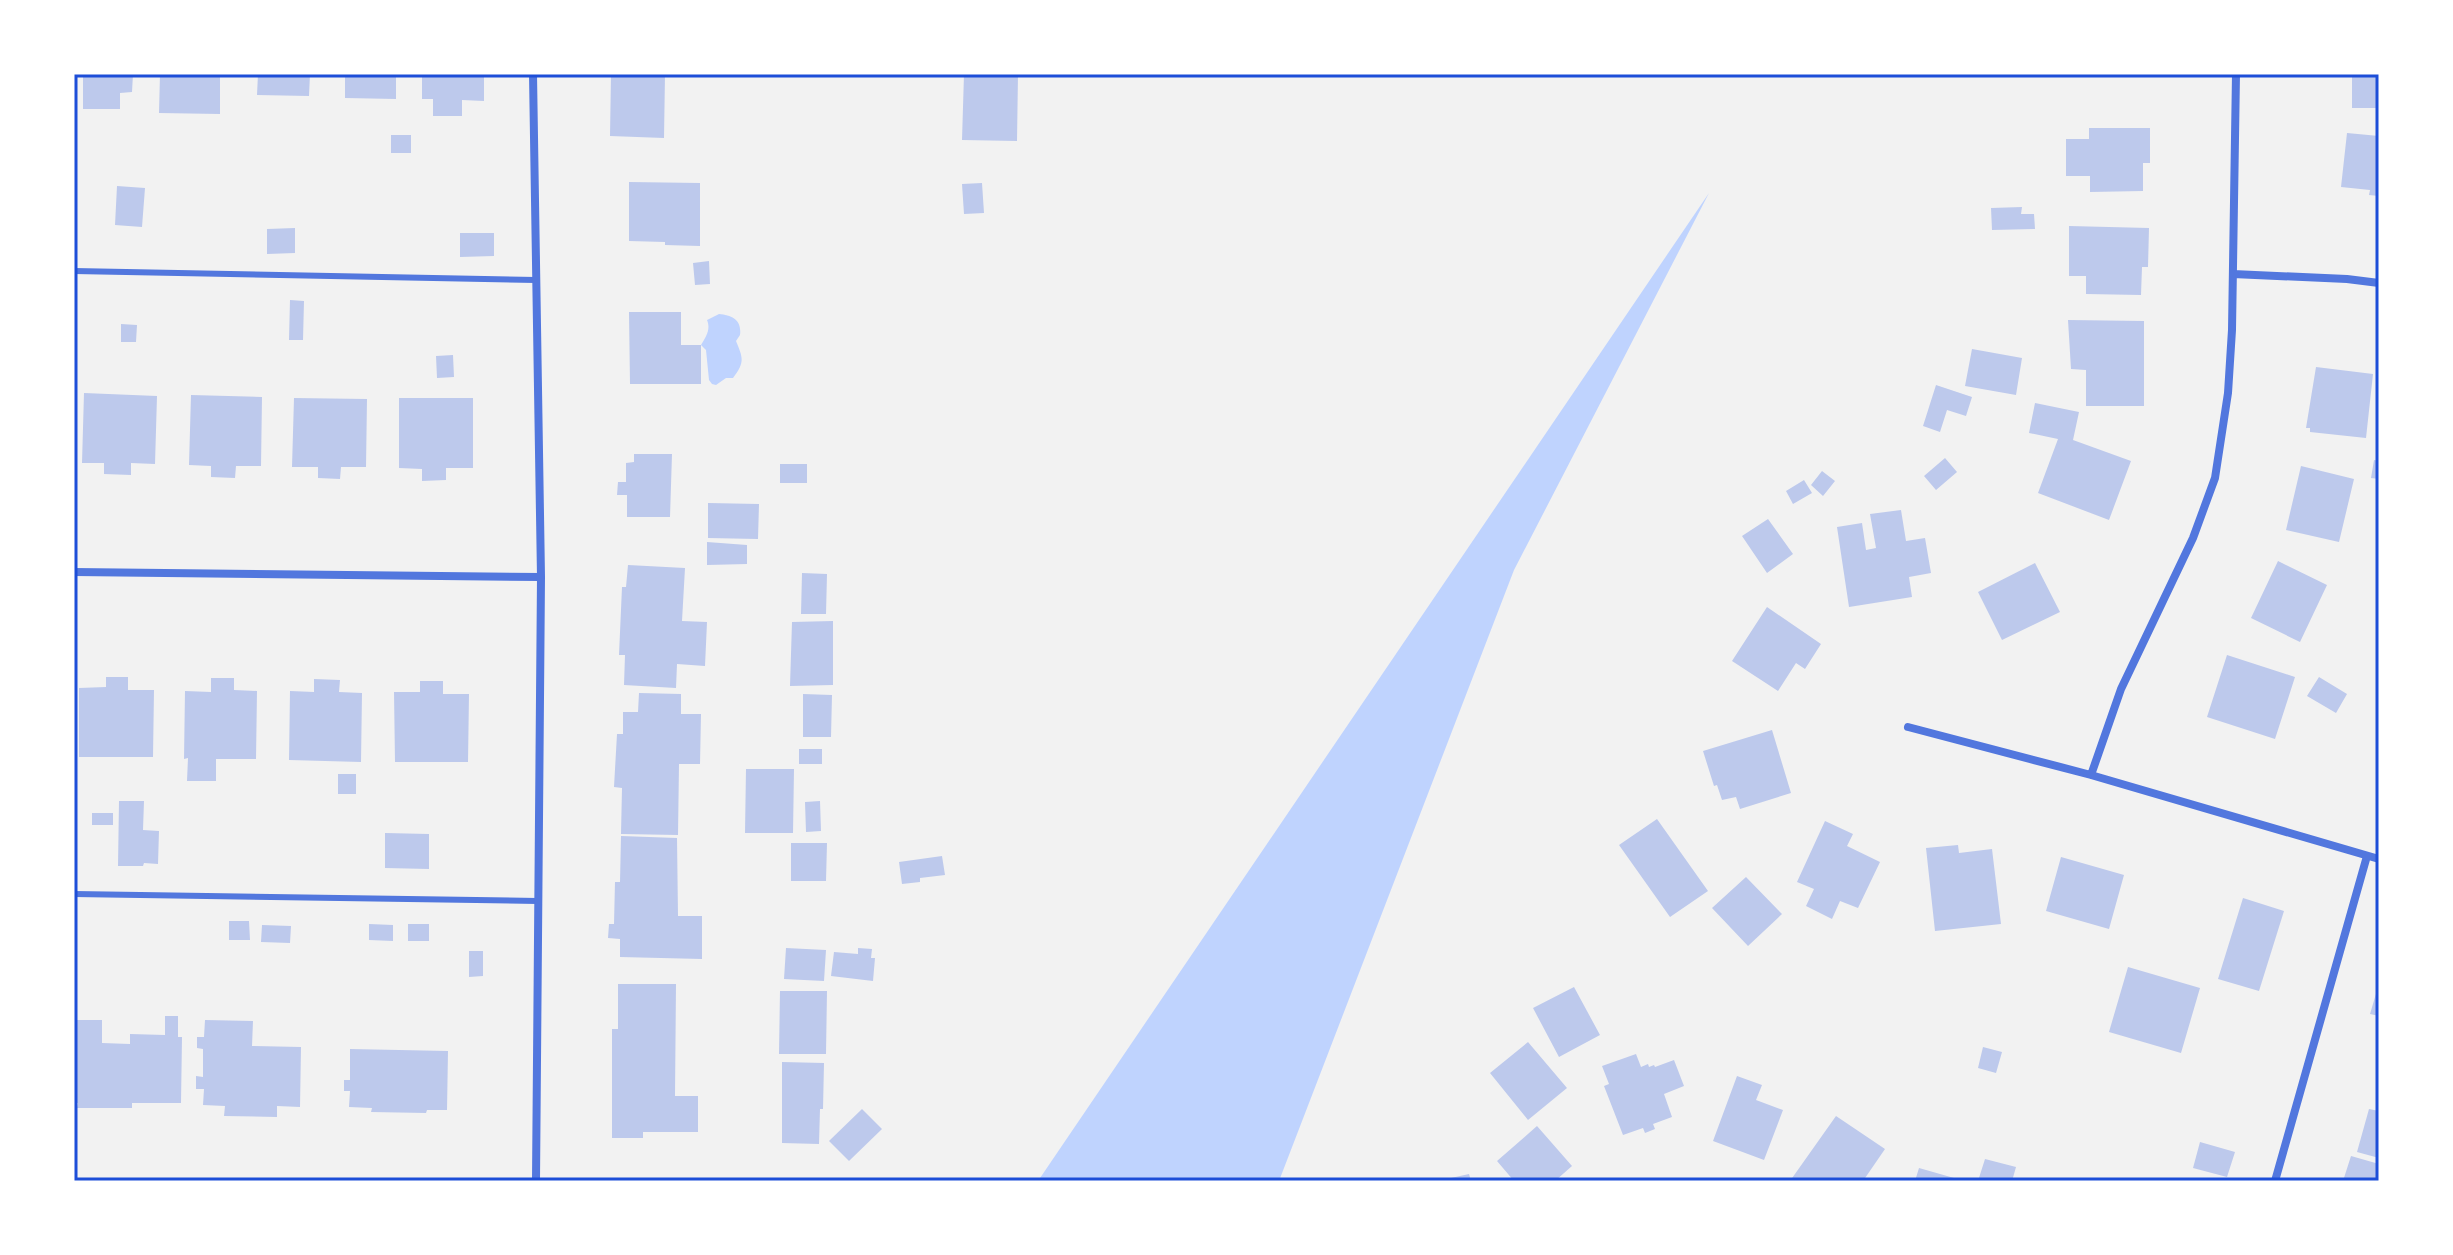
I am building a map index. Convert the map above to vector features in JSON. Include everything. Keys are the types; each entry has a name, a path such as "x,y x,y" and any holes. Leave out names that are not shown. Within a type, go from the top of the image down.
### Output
{"street":[{"path":"533,74 541,577 536,1181"},
{"path":"2091,775 2121,689 2193,538 2215,478 2228,393 2236,74"},
{"path":"2233,274 2379,283"},
{"path":"74,572 541,577"},
{"path":"1908,727 2091,775 2379,859"},
{"path":"2275,1181 2367,856"}],"lane":[{"path":"74,271 536,280"},
{"path":"74,894 538,901"}],"water":[{"path":"1709,193 1514,570 1279,1181 1038,1181"},
{"path":"719,314 738,322 740,335 736,341 742,360 733,378 726,378 716,385 709,380 706,350 701,345 708,330 707,320"}],"building":[{"path":"83,74 133,74 132,92 120,93 120,109 83,109"},
{"path":"160,74 220,74 220,114 159,113"},
{"path":"258,74 310,74 309,96 257,95"},
{"path":"345,74 396,74 396,99 345,98"},
{"path":"422,74 484,74 484,101 462,100 462,116 433,116 433,99 422,99"},
{"path":"611,74 665,74 664,138 610,136"},
{"path":"964,74 1018,74 1017,141 962,140"},
{"path":"2352,74 2379,74 2379,108 2352,108"},
{"path":"2089,128 2150,128 2150,163 2143,163 2143,191 2090,192 2090,176 2066,176 2066,139 2089,139"},
{"path":"2347,133 2379,136 2379,196 2369,195 2370,190 2341,187"},
{"path":"391,135 411,135 411,153 391,153"},
{"path":"629,182 700,183 700,246 629,241"},
{"path":"982,183 984,213 964,214 962,184"},
{"path":"117,186 145,188 142,227 115,225"},
{"path":"2022,207 2021,214 2034,214 2035,229 1992,230 1991,208"},
{"path":"2069,226 2149,228 2148,267 2142,267 2141,295 2086,294 2086,276 2069,276"},
{"path":"295,228 295,253 267,254 267,229"},
{"path":"460,233 494,233 494,256 460,257"},
{"path":"709,261 710,284 695,285 693,263"},
{"path":"290,300 304,301 303,340 289,340"},
{"path":"629,312 681,312 681,345 701,345 701,384 630,384"},
{"path":"2068,320 2144,321 2144,406 2086,406 2086,370 2071,369"},
{"path":"121,324 137,325 136,342 121,342"},
{"path":"1972,349 2022,358 2016,395 1965,386"},
{"path":"453,355 454,377 437,378 436,356"},
{"path":"2316,367 2373,374 2366,438 2310,432 2310,428 2306,428"},
{"path":"1936,385 1972,397 1966,416 1947,410 1940,432 1923,426"},
{"path":"84,393 157,396 155,464 131,463 131,475 104,474 104,463 82,463"},
{"path":"191,395 262,397 261,466 236,466 235,478 211,477 211,466 189,465"},
{"path":"294,398 367,399 366,467 341,467 340,479 318,478 318,467 292,467"},
{"path":"399,398 473,398 473,468 446,468 446,480 422,481 422,469 399,468"},
{"path":"2035,403 2079,412 2073,440 2131,461 2109,520 2038,493 2058,439 2029,433"},
{"path":"634,454 672,454 670,517 627,517 627,495 617,495 618,482 626,482 626,463 634,462"},
{"path":"1945,458 1957,472 1936,490 1924,476"},
{"path":"2374,460 2379,461 2379,479 2371,478"},
{"path":"780,464 807,464 807,483 780,483"},
{"path":"2301,466 2354,479 2339,542 2286,530"},
{"path":"1822,471 1835,481 1823,496 1811,485"},
{"path":"1804,480 1812,493 1793,504 1786,491"},
{"path":"708,503 759,504 758,539 708,538"},
{"path":"1901,510 1906,541 1925,538 1931,573 1909,577 1912,597 1849,607 1837,527 1862,523 1866,550 1876,548 1870,514"},
{"path":"1768,519 1793,554 1767,573 1742,536"},
{"path":"707,542 747,545 747,564 707,565"},
{"path":"2278,561 2327,585 2300,642 2251,618"},
{"path":"2035,563 2060,612 2002,640 1978,592"},
{"path":"628,565 685,568 682,621 707,622 705,666 677,664 676,688 624,685 625,655 619,655 622,587 626,587"},
{"path":"802,573 827,574 826,614 801,614"},
{"path":"1767,607 1821,644 1805,669 1796,663 1778,691 1732,661"},
{"path":"833,621 833,685 790,686 792,622"},
{"path":"2227,655 2295,677 2275,739 2207,717"},
{"path":"106,677 128,677 128,690 154,690 153,757 79,757 79,688 106,687"},
{"path":"2319,677 2347,694 2336,713 2307,696"},
{"path":"211,678 234,678 234,690 257,691 256,759 216,759 216,781 187,781 188,758 184,759 185,691 211,692"},
{"path":"314,679 340,680 339,692 362,693 361,762 289,760 290,691 314,692"},
{"path":"420,681 443,681 443,694 469,694 468,762 395,762 394,692 420,692"},
{"path":"639,693 681,694 681,714 701,714 700,764 679,764 678,835 621,834 622,788 614,787 617,734 623,734 623,712 638,712"},
{"path":"803,694 832,695 831,737 803,737"},
{"path":"1772,730 1791,793 1740,809 1736,797 1722,800 1703,751"},
{"path":"799,749 822,749 822,764 799,764"},
{"path":"746,769 794,769 793,833 745,833"},
{"path":"338,774 356,774 356,794 338,794"},
{"path":"119,801 144,801 143,830 159,831 158,864 118,866"},
{"path":"820,801 821,831 806,832 805,802"},
{"path":"92,813 113,813 113,825 92,825"},
{"path":"1657,819 1708,891 1670,917 1619,845"},
{"path":"1825,821 1853,834 1847,846 1880,862 1858,908 1840,901 1832,919 1806,906 1814,889 1797,882"},
{"path":"385,833 429,834 429,869 385,868"},
{"path":"621,836 677,838 678,916 702,916 702,959 620,957 620,939 608,938 609,924 614,924 615,882 620,882"},
{"path":"791,843 827,843 826,881 791,881"},
{"path":"1958,845 1959,853 1992,849 2001,924 1935,931 1926,848"},
{"path":"942,856 945,875 902,884 899,862"},
{"path":"2061,857 2124,875 2109,929 2046,911"},
{"path":"1746,877 1782,914 1748,946 1712,908"},
{"path":"2243,898 2284,911 2259,991 2218,979"},
{"path":"229,921 249,921 250,940 229,940"},
{"path":"369,924 393,925 393,941 369,940"},
{"path":"408,924 429,924 429,941 408,941"},
{"path":"262,925 291,926 290,943 261,942"},
{"path":"786,948 826,950 824,981 784,979"},
{"path":"858,948 872,949 871,958 875,958 873,981 831,976 834,952 858,954"},
{"path":"469,951 483,951 483,976 469,977"},
{"path":"2128,967 2200,988 2181,1053 2109,1032"},
{"path":"618,984 676,984 675,1096 698,1096 698,1132 643,1132 643,1138 612,1138 612,1029 618,1029"},
{"path":"1574,987 1600,1035 1559,1057 1533,1008"},
{"path":"2379,987 2379,1016 2370,1014"},
{"path":"780,991 827,991 826,1054 779,1054"},
{"path":"165,1016 178,1016 178,1037 182,1037 181,1103 132,1103 132,1108 77,1108 78,1103 74,1103 74,1020 102,1020 102,1043 130,1044 130,1034 165,1035"},
{"path":"205,1020 253,1021 252,1046 301,1047 300,1107 277,1106 277,1117 224,1116 225,1106 203,1105 204,1089 196,1089 196,1076 203,1077 203,1049 197,1048 197,1037 204,1037"},
{"path":"1528,1042 1567,1088 1528,1120 1490,1073"},
{"path":"1983,1047 2002,1052 1996,1073 1978,1068"},
{"path":"350,1049 448,1051 447,1110 427,1110 426,1113 371,1112 372,1108 349,1107 350,1091 344,1091 344,1080 350,1080"},
{"path":"1636,1054 1641,1067 1648,1064 1655,1067 1674,1060 1684,1086 1664,1094 1672,1117 1653,1124 1655,1129 1645,1133 1643,1128 1623,1135 1604,1086 1609,1084 1602,1066"},
{"path":"782,1062 824,1063 819,1144 782,1143"},
{"path":"1737,1076 1762,1085 1756,1100 1783,1110 1764,1160 1713,1141"},
{"path":"862,1109 882,1129 849,1161 829,1141"},
{"path":"2369,1109 2379,1111 2379,1158 2357,1152"},
{"path":"1836,1116 1885,1149 1863,1181 1790,1181"},
{"path":"1537,1126 1572,1166 1555,1181 1514,1181 1497,1161"},
{"path":"2200,1142 2235,1152 2227,1177 2193,1168"},
{"path":"2351,1156 2379,1164 2379,1181 2343,1181"},
{"path":"1985,1159 2016,1167 2012,1181 1978,1181"},
{"path":"1919,1168 1961,1180 1961,1181 1915,1181"},
{"path":"1469,1174 1471,1181 1442,1180"}]}
